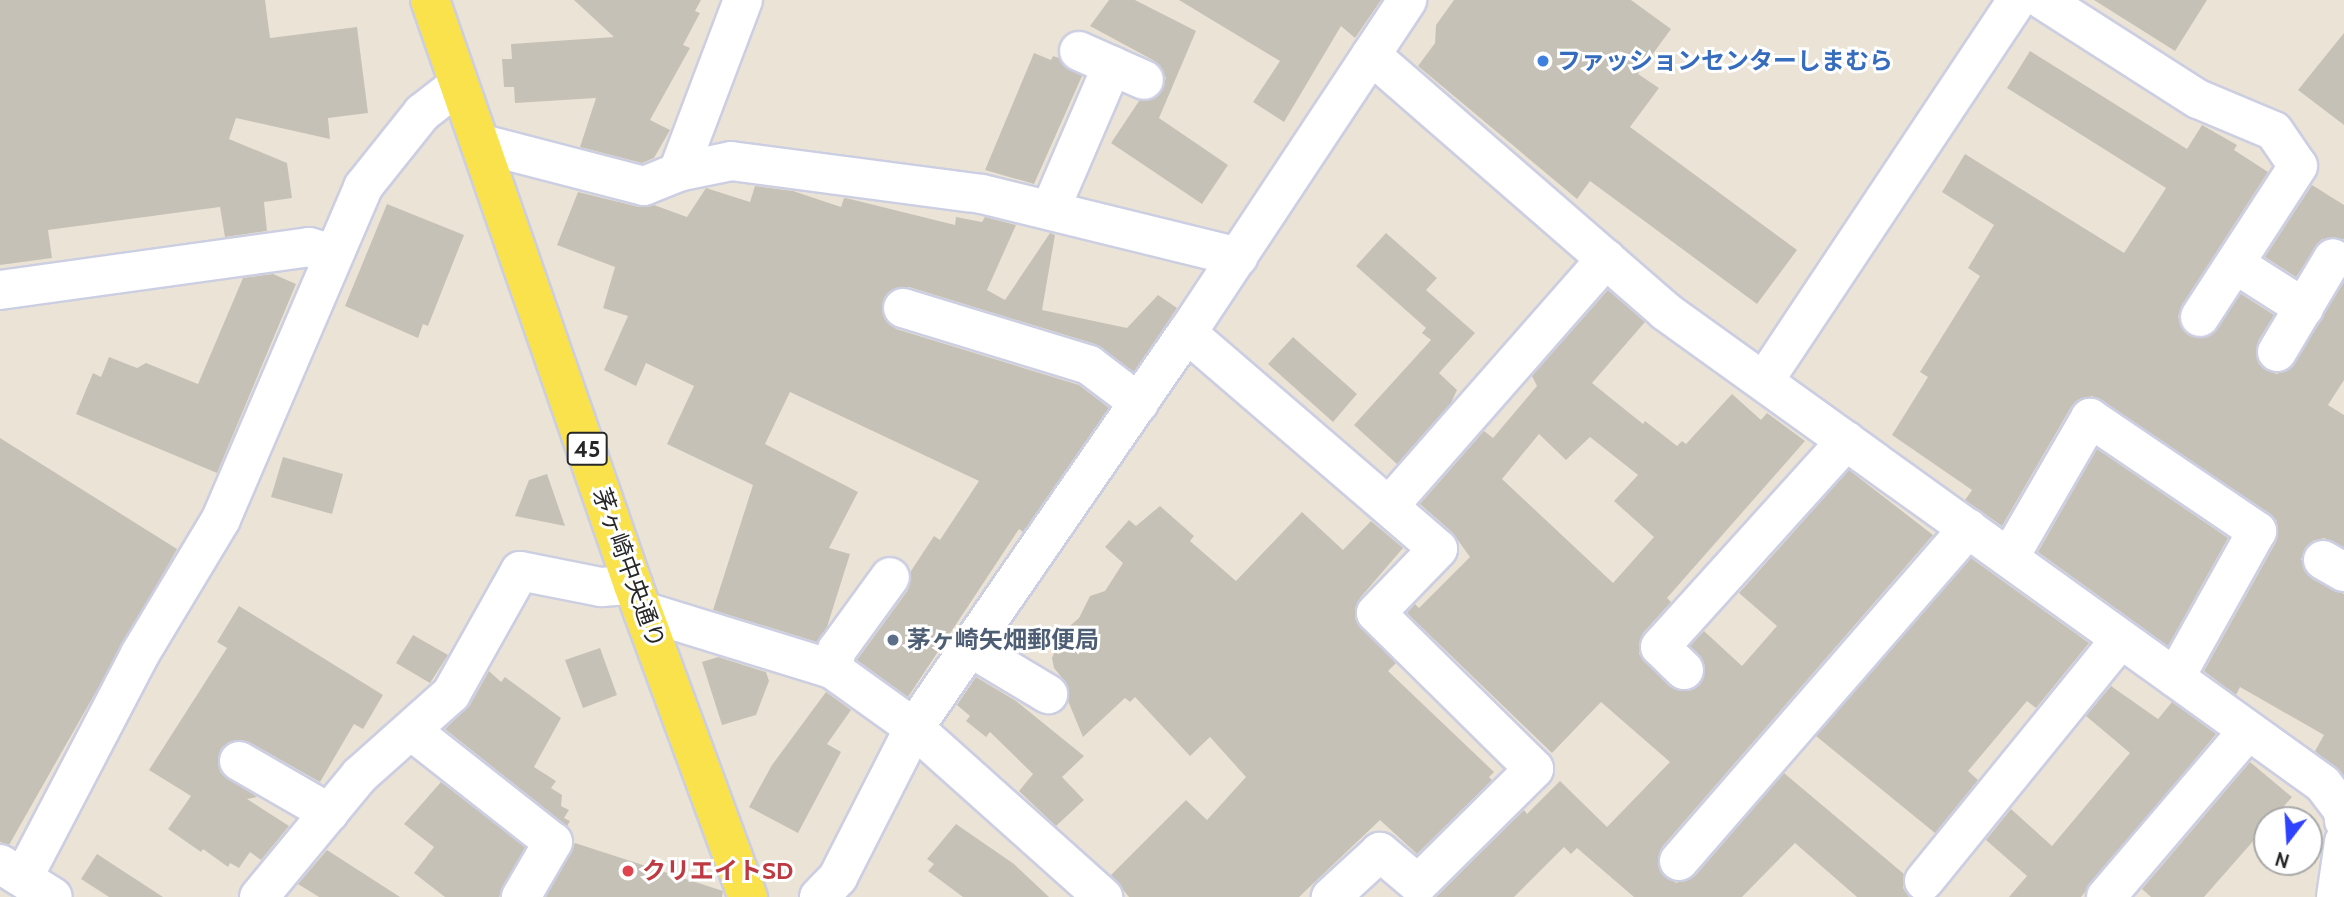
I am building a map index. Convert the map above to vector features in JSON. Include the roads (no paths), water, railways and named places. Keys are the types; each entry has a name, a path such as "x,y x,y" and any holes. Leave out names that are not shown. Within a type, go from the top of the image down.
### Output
{"main road":[{"name":"茅ヶ崎中央通り","path":"430,0 638,598 748,897"}],"street":[{"path":"678,172 743,0"},
{"path":"819,897 838,877 914,728 1187,333 1407,0"},
{"path":"1764,381 2017,0"},
{"path":"2043,0 2198,99 2274,131 2298,166 2200,317"},
{"path":"1371,55 1665,311 2323,784 2344,821 2339,895"},
{"path":"1050,210 1112,66"},
{"path":"25,880 140,654 221,519 332,254 363,187 422,113 458,85"},
{"path":"482,144 644,186 678,172 731,160 982,194 1238,257"},
{"path":"0,290 309,247 332,254"},
{"path":"2277,352 2333,258"},
{"path":"1389,506 1606,259"},
{"path":"2235,264 2304,308"},
{"path":"902,308 1089,365 1139,403"},
{"path":"1187,333 1437,549 1377,613 1534,769 1418,884 1380,852 1331,897"},
{"path":"2009,558 2090,418 2257,531 2175,678"},
{"path":"1684,670 1660,647 1846,441"},
{"path":"1679,862 1968,528"},
{"path":"259,897 360,775 413,732 451,694 520,571 601,587 638,598 832,669 914,728 1103,897"},
{"path":"832,669 837,650 890,577"},
{"path":"1924,881 2121,639"},
{"path":"971,648 1048,694"},
{"path":"2106,897 2248,731"},
{"path":"413,732 553,842 521,897"},
{"path":"239,761 329,813"}],"place":[{"name":"ファッションセンターしまむら","path":"1543,61"},
{"name":"茅ヶ崎矢畑郵便局","path":"893,640"},
{"name":"クリエイトSD","path":"628,871"}]}
